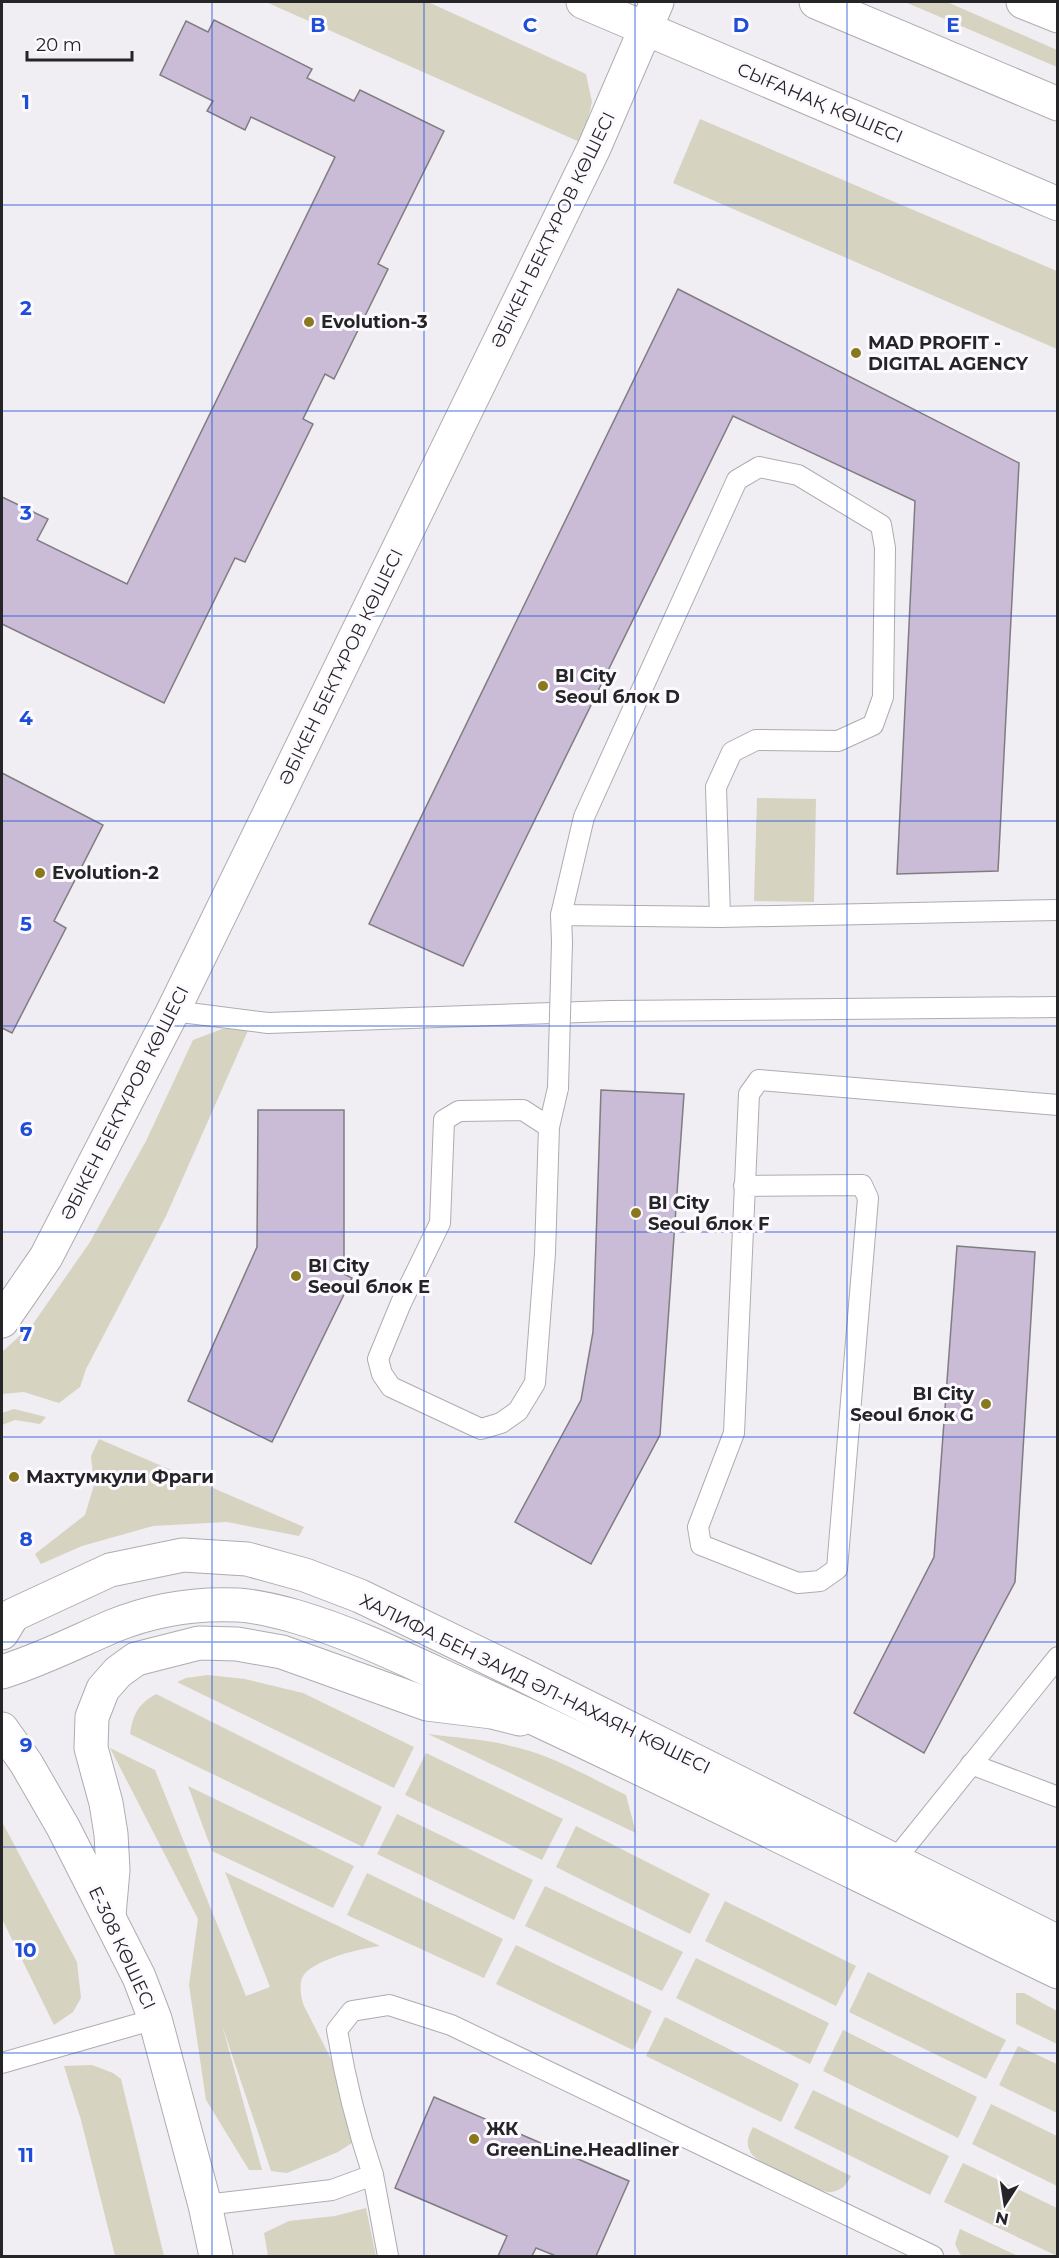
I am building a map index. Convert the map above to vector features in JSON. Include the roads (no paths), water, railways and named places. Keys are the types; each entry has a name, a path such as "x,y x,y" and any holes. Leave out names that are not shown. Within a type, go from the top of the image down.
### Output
{"street":[{"name":"СЫҒАНАҚ КӨШЕСІ","path":"583,2 651,15 1058,204"},
{"path":"816,2 1058,104"},
{"path":"1023,2 1058,16"},
{"name":"ӘБІКЕН БЕКТҰРОВ КӨШЕСІ","path":"2,1321 46,1257 173,1011 594,148 651,15"},
{"name":"ХАЛИФА БЕН ЗАИД ӘЛ-НАХАЯН КӨШЕСІ","path":"2,1634 14,1615 110,1570 183,1555 246,1558 305,1575 360,1596 517,1672 1058,1942"},
{"name":"ХАЛИФА БЕН ЗАИД ӘЛ-НАХАЯН КӨШЕСІ","path":"2,1672 32,1663 116,1625 162,1610 200,1605 239,1605 273,1610 321,1624 369,1643 566,1733 1058,1972"},
{"path":"109,1915 113,1870 111,1834 106,1803 91,1748 92,1717 103,1689 118,1672 136,1659 199,1644 237,1644 282,1652 427,1704 492,1712 566,1733"},
{"name":"Е-308 КӨШЕСІ","path":"2,1729 26,1763 52,1809 109,1915 139,1977 155,2019 205,2205 216,2256"}],"lane":[{"path":"549,1127 523,1110 459,1111 444,1120 440,1223 401,1303 378,1359 382,1374 391,1387 481,1429 501,1423 518,1411 535,1383 544,1253 549,1127 558,1088 561,915 584,817 737,480 759,467 798,476 881,525 885,548 883,697 873,725 838,741 756,740 732,752 717,787 720,917"},
{"path":"561,915 720,917 1058,910"},
{"path":"173,1011 268,1023 611,1011 1058,1007"},
{"path":"744,1186 862,1185 868,1198 837,1569 820,1581 798,1583 701,1545 698,1527 734,1433 744,1186 749,1094 759,1080 1058,1105"},
{"path":"894,1861 1058,1657"},
{"path":"971,1764 1058,1797"},
{"path":"388,2256 373,2175 344,2076 337,2030 352,2011 388,2005 451,2025 933,2256"},
{"path":"2,2063 155,2019"},
{"path":"205,2205 332,2190 373,2175"}],"place":[{"name":"Evolution-3","path":"309,322"},
{"name":"MAD PROFIT - DIGITAL AGENCY","path":"856,353"},
{"name":"BI City Seoul блок D","path":"543,686"},
{"name":"Evolution-2","path":"40,873"},
{"name":"BI City Seoul блок F","path":"636,1213"},
{"name":"BI City Seoul блок E","path":"296,1276"},
{"name":"BI City Seoul блок G","path":"986,1404"},
{"name":"Махтумкули Фраги","path":"14,1477"},
{"name":"ЖК GreenLine.Headliner","path":"474,2139"}]}
